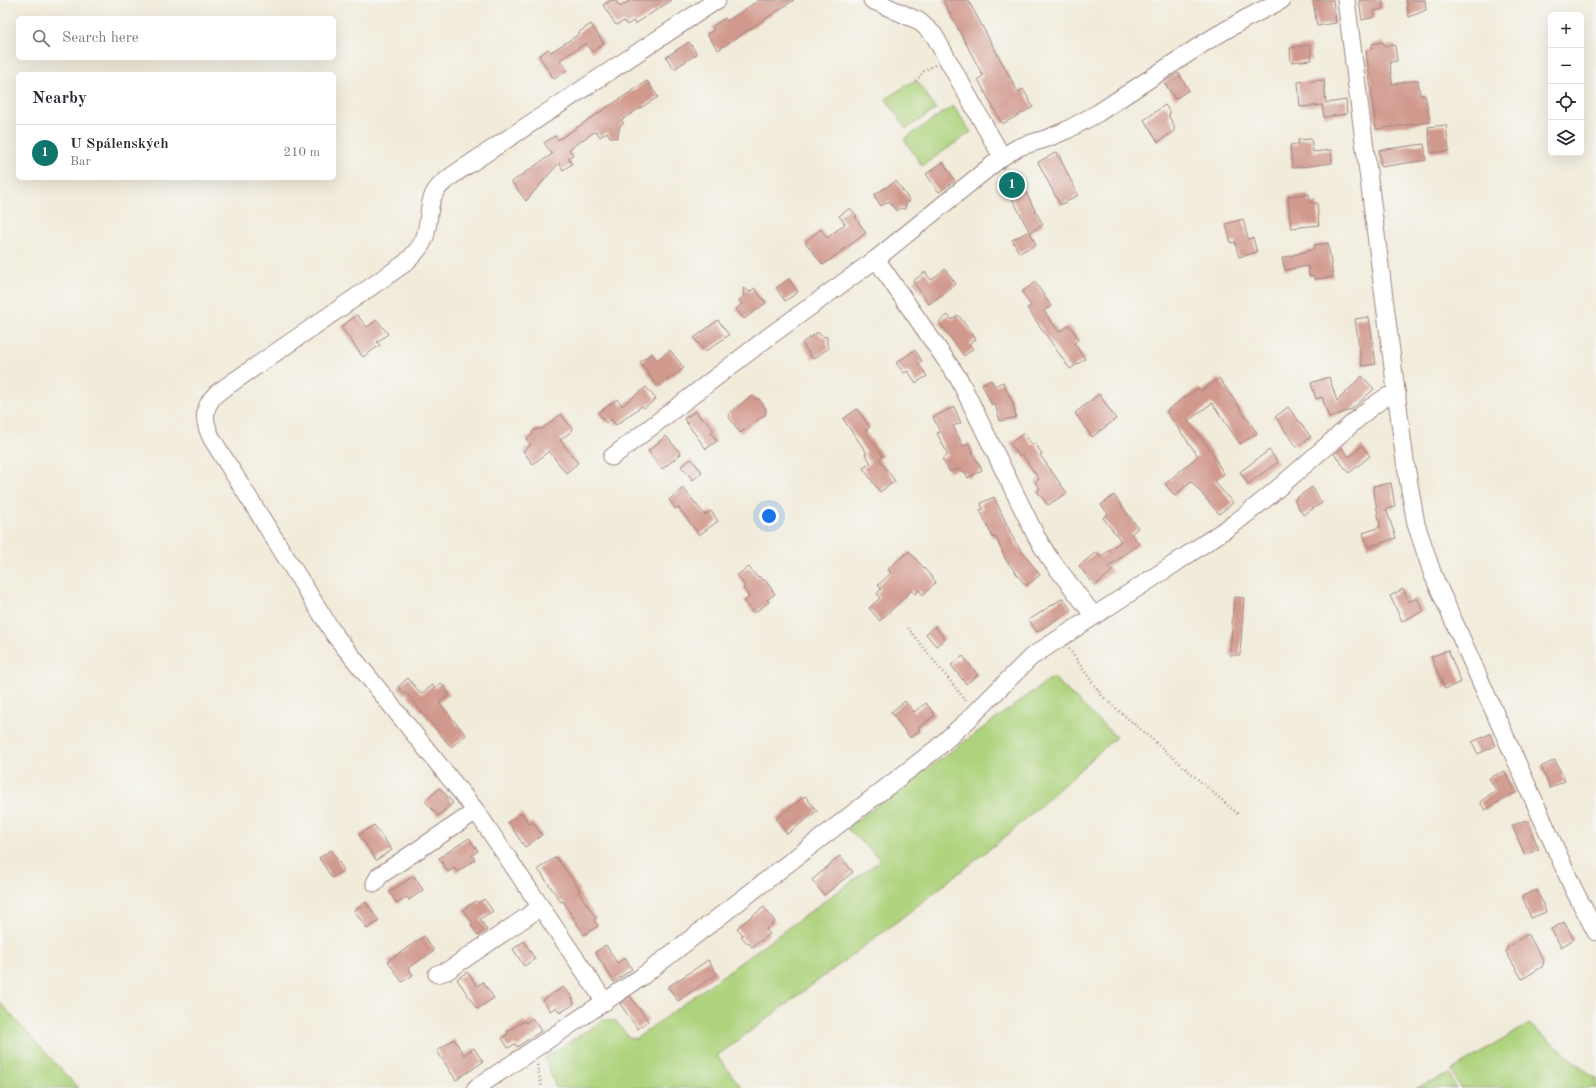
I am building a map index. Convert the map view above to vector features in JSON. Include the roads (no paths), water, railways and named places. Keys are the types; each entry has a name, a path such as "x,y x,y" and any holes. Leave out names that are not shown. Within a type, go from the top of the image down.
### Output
{"street":[{"path":"605,1002 476,811 334,634 212,439 207,428 205,418 210,399 217,393 404,264 421,246 428,228 433,197 437,189 445,182 717,0"},
{"path":"872,0 911,16 926,25 934,35 948,59 1002,157"},
{"path":"612,457 767,338 876,259 1002,157 1019,147 1058,135 1083,121 1207,41 1282,0"},
{"path":"1346,0 1408,487 1416,524 1426,555 1574,890 1596,932"},
{"path":"876,259 959,379 1036,536 1048,556 1094,616"},
{"path":"476,1088 532,1052 662,961 915,767 956,732 1022,664 1044,647 1168,568 1235,523 1269,496 1370,408 1386,397 1397,394"},
{"path":"375,883 379,876 476,811"},
{"path":"437,974 447,971 541,907"}],"place":[{"name":"U Spálenských","path":"1012,185"}]}
